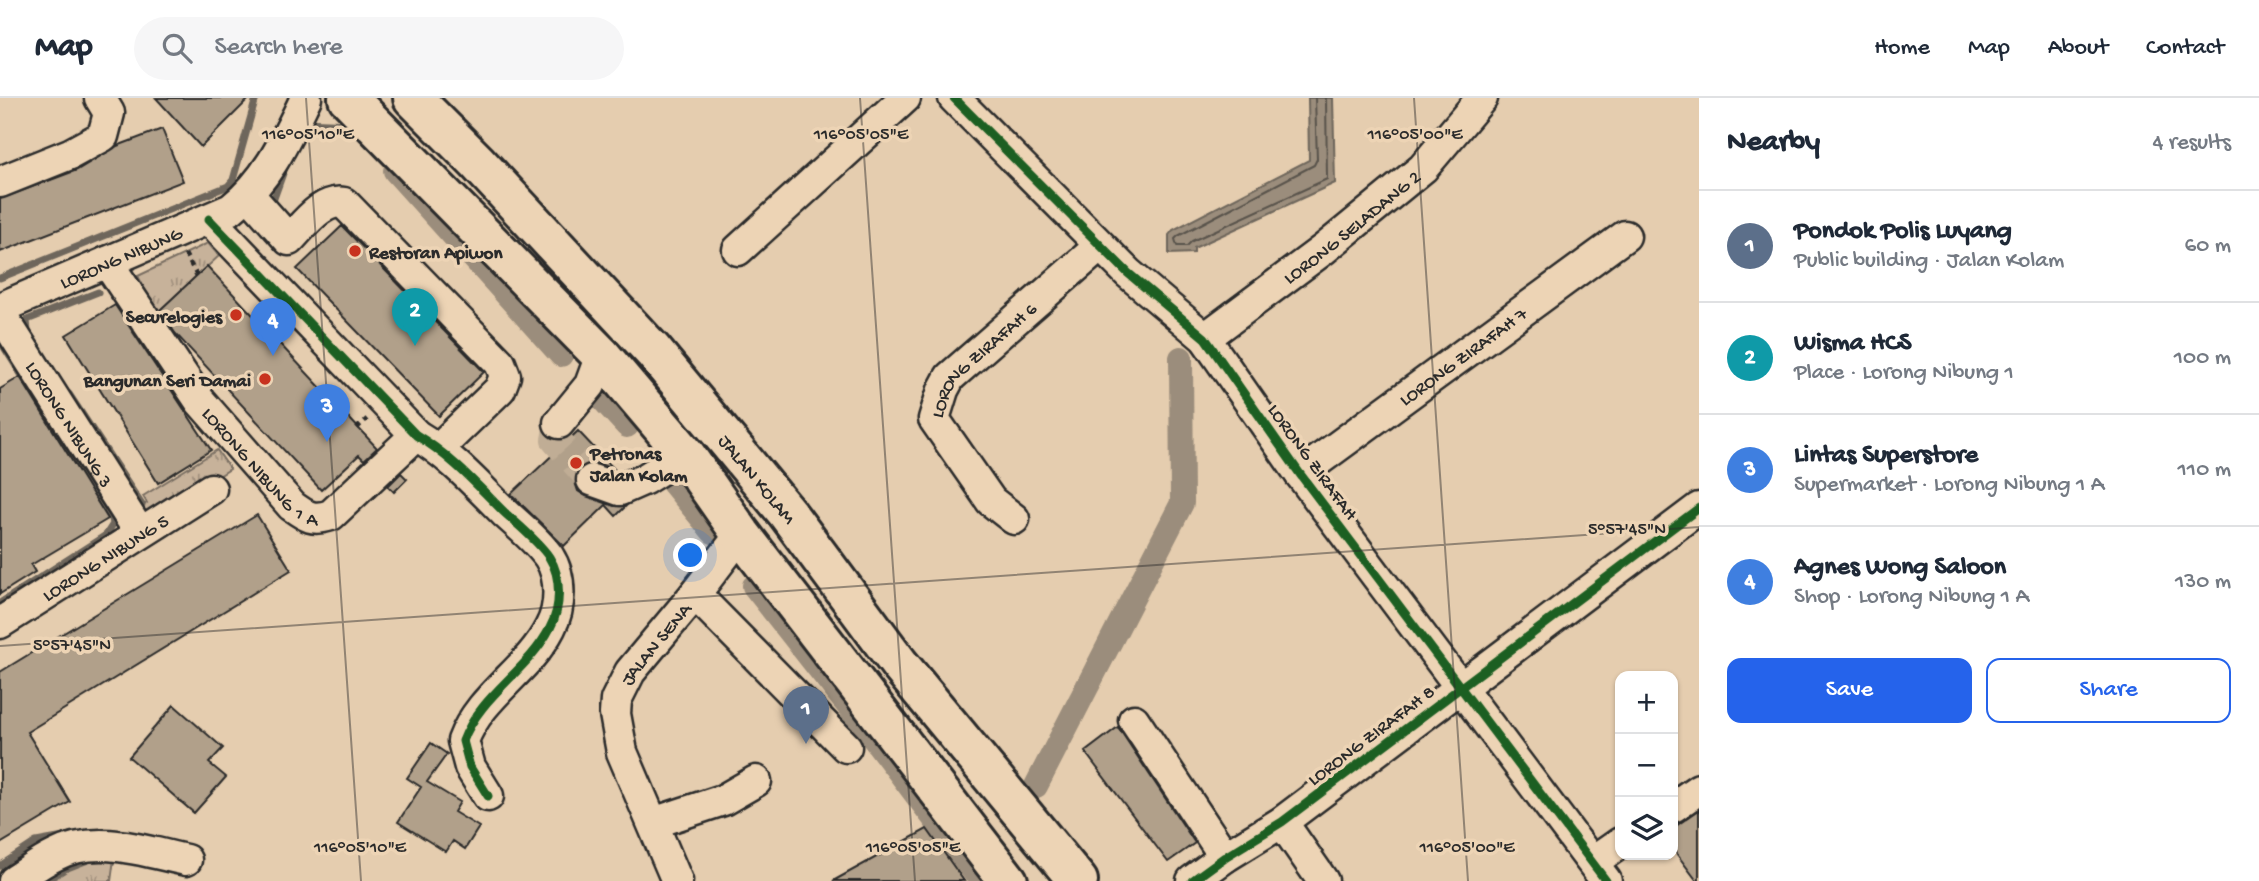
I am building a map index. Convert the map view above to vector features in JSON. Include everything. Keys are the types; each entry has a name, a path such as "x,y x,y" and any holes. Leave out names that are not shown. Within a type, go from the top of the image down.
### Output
{"main road":[{"path":"348,98 601,355 685,454 741,534 1008,881"},
{"name":"JALAN KOLAM","path":"413,98 477,162 653,351 787,513 899,664 1078,881"},
{"path":"741,534 751,490 747,466"}],"street":[{"path":"0,182 70,154 103,136 109,113 100,98"},
{"name":"LORONG NIBUNG","path":"0,308 231,209 249,195 277,156 306,98"},
{"path":"738,250 905,98"},
{"name":"LORONG ZIRAFAH","path":"954,98 1128,273 1205,338 1300,474 1599,872"},
{"name":"LORONG SELADANG 2","path":"1205,338 1324,249 1423,168 1482,98"},
{"path":"249,195 289,240"},
{"path":"256,269 324,206 330,202 344,203 500,363 505,376 500,389 428,442"},
{"path":"209,219 428,442 550,559 558,583 558,608 550,629 476,714 463,741 470,767 488,796"},
{"name":"LORONG ZIRAFAH 7","path":"1300,474 1625,236"},
{"name":"LORONG ZIRAFAH 6","path":"1014,519 991,501 933,419 950,377 1100,246"},
{"name":"LORONG NIBUNG 1 A","path":"107,262 200,401 292,506 307,518 319,519 331,514 428,442"},
{"name":"LORONG NIBUNG 3","path":"0,313 140,533"},
{"path":"559,423 590,384 601,355"},
{"path":"592,480 620,490 645,480 685,454"},
{"name":"LORONG NIBUNG 5","path":"0,623 211,489"},
{"name":"LORONG ZIRAFAH 8","path":"1192,881 1282,822 1699,508"},
{"name":"JALAN SENA","path":"677,881 622,752 615,714 616,700 630,672 741,534"},
{"path":"695,594 846,747"},
{"path":"1134,720 1225,857"},
{"path":"653,823 723,800 756,780"},
{"path":"1678,804 1699,789"},
{"path":"1282,822 1323,881"},
{"path":"13,881 58,853 92,844 126,846 186,860"},
{"path":"1599,872 1615,850"}],"path":[{"path":"183,250 197,276"}],"green space":[{"path":"208,243 219,256 157,313 138,276"},
{"path":"217,450 230,469 154,517 149,515 142,506 147,503 143,496"},
{"path":"114,859 111,881 27,881 61,860"}],"water":[{"path":"1308,98 1333,98 1335,183 1194,248 1194,253 1169,254 1169,235 1173,230 1309,160"}],"building":[{"path":"156,98 250,98 201,147"},
{"path":"162,129 183,181 0,252 0,199 77,170 117,146"},
{"path":"342,226 484,372 439,416 297,269"},
{"name":"Bangunan Seri Damai","path":"207,266 377,448 364,460 359,455 321,490 175,333 160,310"},
{"path":"115,305 211,450 158,483 66,335"},
{"path":"20,377 108,519 31,565 35,572 0,594 0,389"},
{"name":"Petronas Jalan Kolam","path":"578,431 615,470 597,463 581,466 575,475 578,491 614,506 626,506 616,516 606,505 564,546 511,494"},
{"path":"401,473 407,479 394,492 388,486"},
{"path":"257,515 291,570 27,732 70,802 0,844 0,672"},
{"path":"174,705 223,748 209,763 226,777 194,813 129,757"},
{"path":"1118,727 1195,843 1168,862 1085,752"},
{"path":"431,743 447,754 427,782 460,802 454,812 479,827 465,849 453,841 446,852 398,822 421,787 407,778"},
{"path":"1699,810 1699,881 1678,856 1678,825"},
{"path":"927,829 964,881 833,881"}],"waterway":[{"path":"0,278 228,186 233,180 256,98"},
{"path":"302,122 353,124"},
{"path":"273,201 286,165"},
{"path":"395,171 561,355"},
{"path":"28,332 27,320 98,292"},
{"path":"0,341 113,524 106,535 0,603"},
{"path":"1036,786 1182,503 1181,358"},
{"path":"594,390 627,426"},
{"path":"69,394 142,505"},
{"path":"667,476 713,532"},
{"path":"754,586 981,881"},
{"path":"0,866 36,842 64,837"},
{"path":"46,881 65,869 93,858"}],"tunnel":[{"path":"559,423 556,440 592,480"}],"cycle path":[{"path":"954,98 1128,273 1205,338 1300,474 1606,881"},
{"path":"209,219 416,435 462,470 528,533 553,565 558,583 558,602 550,628 530,657 481,710 463,741 470,767 488,796"},
{"path":"1192,881 1282,822 1699,508"}],"place":[{"name":"Restoran Apiwon","path":"355,251"},
{"name":"Securelogies","path":"236,315"},
{"name":"Wisma HCS","path":"415,346"},
{"name":"Agnes Wong Saloon","path":"273,356"},
{"name":"Bangunan Seri Damai","path":"265,379"},
{"name":"Lintas Superstore","path":"327,442"},
{"name":"Petronas Jalan Kolam","path":"576,463"},
{"name":"Pondok Polis Luyang","path":"806,744"}]}
